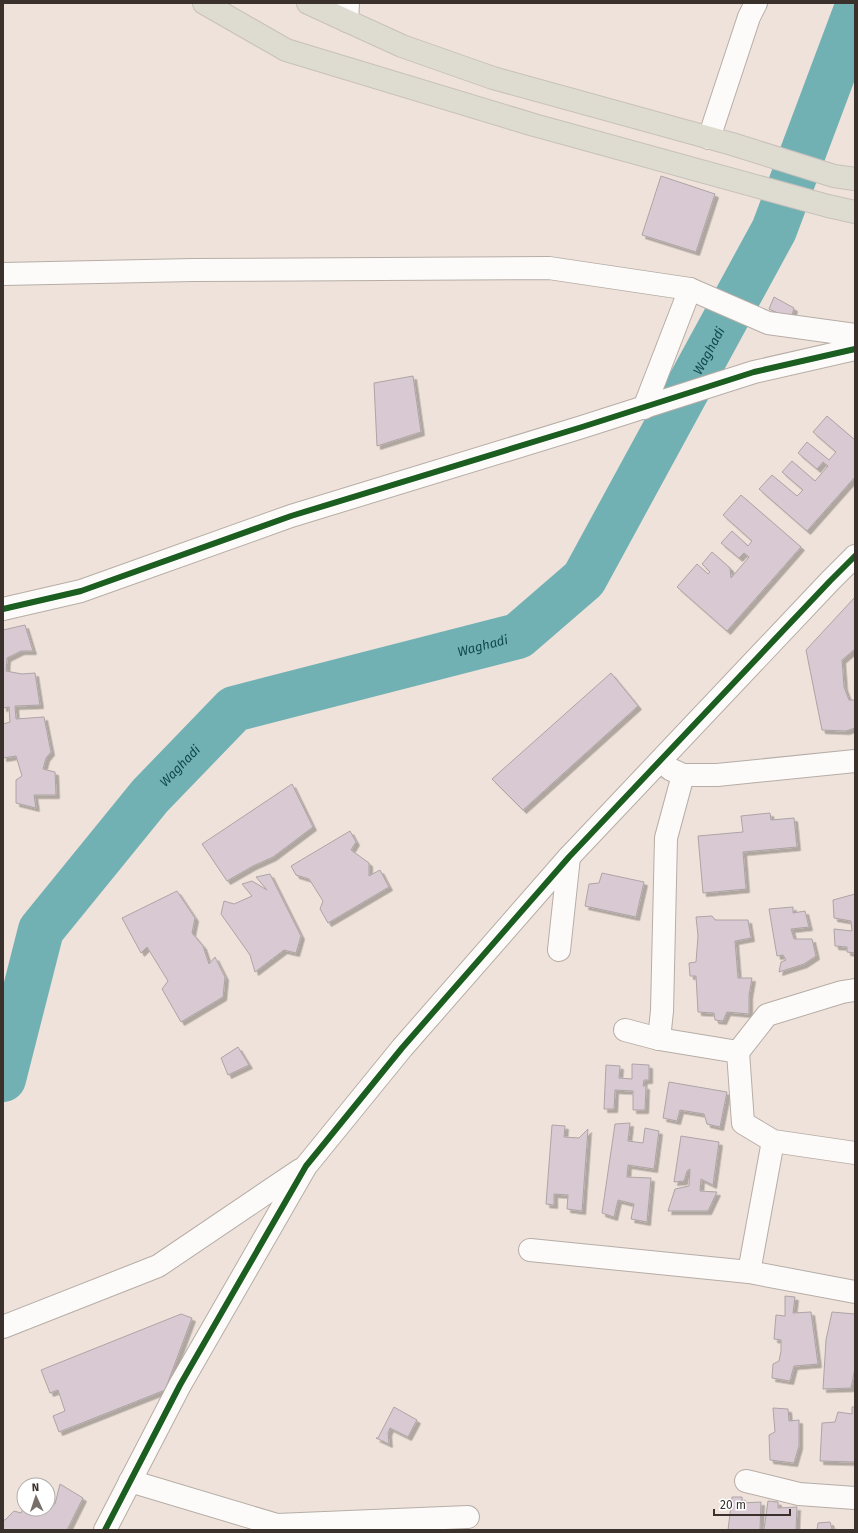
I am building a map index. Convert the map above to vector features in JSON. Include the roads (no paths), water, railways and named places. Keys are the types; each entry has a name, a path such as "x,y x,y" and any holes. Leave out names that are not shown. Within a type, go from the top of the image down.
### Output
{"main road":[{"path":"204,3 286,50 534,125 828,206 855,212"},
{"path":"308,3 348,12 402,46 493,78 732,144 844,177"}],"street":[{"path":"708,138 749,17 756,3"},
{"path":"3,274 193,270 549,268 690,290 768,323 855,335"},
{"path":"652,405 690,290"},
{"path":"3,609 81,591 291,516 652,405 754,372 855,349"},
{"path":"107,1529 180,1385 306,1166 402,1048 569,857 855,556"},
{"path":"658,763 683,775 717,775 855,761"},
{"path":"659,1039 662,1011 666,838 683,775"},
{"path":"559,950 569,857"},
{"path":"855,990 842,992 767,1015 738,1052 743,1123 773,1141 855,1153"},
{"path":"626,1030 659,1039 738,1052"},
{"path":"749,1272 773,1141"},
{"path":"3,1327 158,1266 306,1166"},
{"path":"530,1250 749,1272 855,1292"},
{"path":"746,1480 799,1494 855,1498"},
{"path":"130,1481 277,1525 468,1517"}],"waterway":[{"name":"Waghadi","path":"3,1079 41,930 150,796 234,709 518,636 584,579 774,230 855,14"}]}
